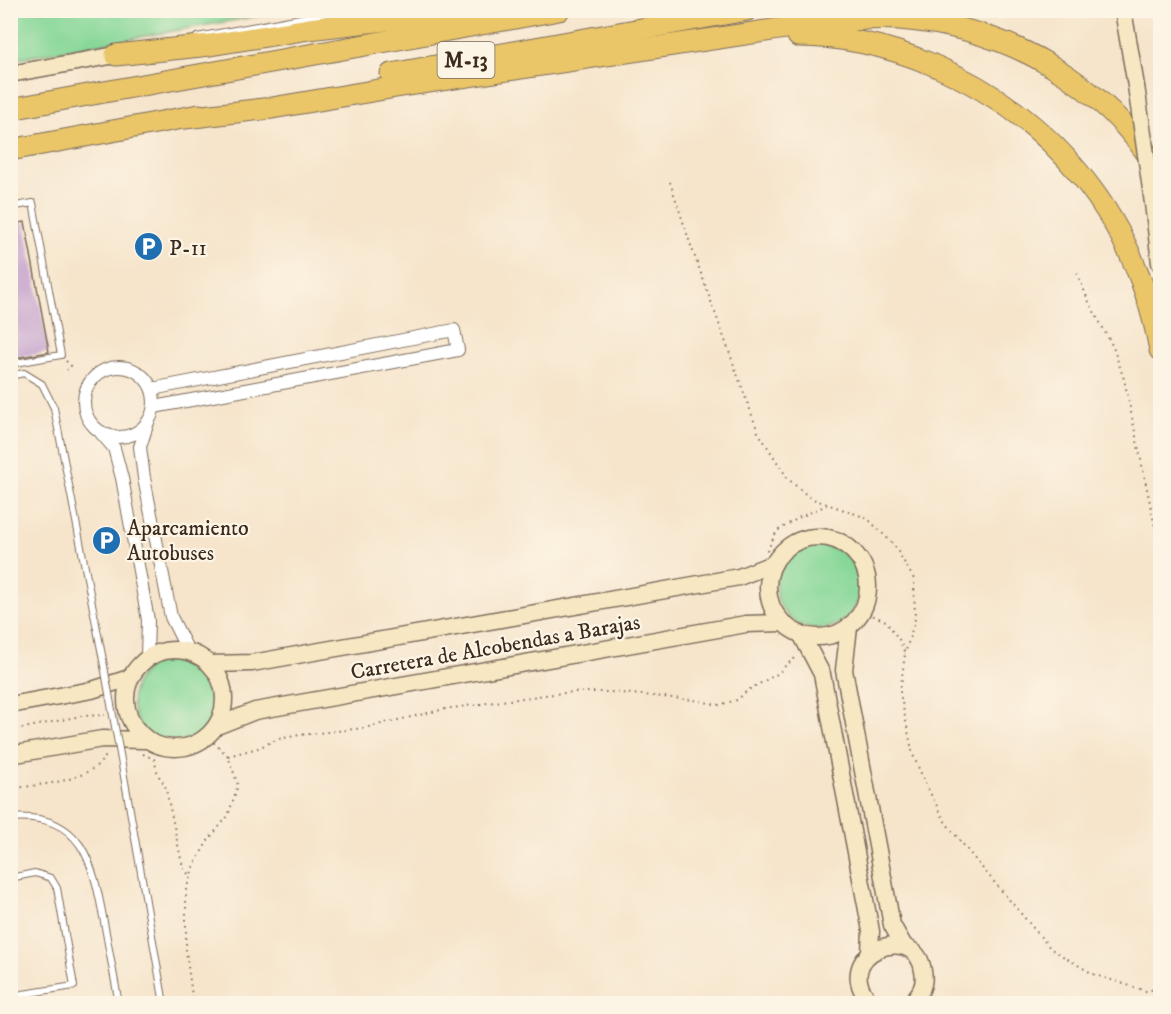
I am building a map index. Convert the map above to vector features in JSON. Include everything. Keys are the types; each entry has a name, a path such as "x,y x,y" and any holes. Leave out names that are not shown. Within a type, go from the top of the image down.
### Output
{"highway":[{"path":"116,55 210,45 309,29 470,10"},
{"name":"M-13","path":"10,109 559,10"},
{"name":"M-13","path":"10,150 185,118 286,93 747,10"},
{"path":"185,118 272,108 799,26 864,19 921,22 973,31 1003,41 1040,58 1089,90 1126,127 1161,172"},
{"path":"720,39 817,36 866,44 918,58 992,94 1042,133 1074,166 1096,194 1124,239 1136,265 1151,309 1161,350"}],"street":[{"path":"1124,10 1161,263"},
{"path":"10,74 116,55"},
{"path":"152,389 454,330 458,350 154,407"},
{"path":"147,658 148,620 122,478 114,448 92,425 86,416 84,406 87,386 93,377 108,368 128,368 138,372 147,380 152,389 154,407 140,447 144,478 171,617 188,651"},
{"path":"101,433 122,437 141,430 148,422"},
{"path":"805,641 835,634 849,627 862,610 869,587 860,559 850,548 837,540 823,536 800,540 781,552 772,564 767,585 768,596 777,616 805,641 822,674 871,931 870,952 860,968 859,982 864,995 872,1004"},
{"name":"Carretera de Alcobendas a Barajas","path":"211,664 252,663 728,579 772,564"},
{"name":"Carretera de Alcobendas a Barajas","path":"212,731 255,711 746,624 783,623"},
{"path":"849,627 844,670 892,924 904,946 916,955 923,968 924,982 919,995 910,1004"},
{"path":"10,755 102,739 144,740 170,750 197,745 212,731 225,705 223,683 211,664 188,651 166,650 147,658 129,678 123,714 144,740"},
{"path":"10,705 92,690 129,678"},
{"path":"870,952 886,945 904,946"}],"lane":[{"path":"116,55 207,34 344,10"},
{"path":"10,207 33,203 61,355 10,364"},
{"path":"10,376 24,373 42,384 54,408 102,655 164,1004"},
{"path":"10,818 30,817 45,820 66,829 81,846 95,877 119,1004"},
{"path":"10,878 35,873 51,878 57,888 74,986 10,996"}],"path":[{"path":"670,182 758,432 788,479 810,498 867,518 894,545 914,579 915,619 905,654 900,693 913,755 927,788 946,823 1051,949 1093,974 1146,991 1161,988"},
{"path":"1077,273 1089,302 1113,347 1124,380 1161,550"},
{"path":"66,358 66,362 71,366 67,370"},
{"path":"862,610 886,621 900,641 905,654"},
{"path":"228,756 289,737 364,728 445,709 573,692 611,692 694,700 718,705 737,700 748,690 779,673 805,641"},
{"path":"10,731 80,716 109,715"},
{"path":"193,1004 186,950 186,890 194,865 209,839 228,816 238,785 228,756 212,731"}],"green space":[{"path":"11,10 286,10 286,11 11,60"},
{"path":"810,545 826,545 842,552 853,563 860,579 857,603 848,617 826,629 810,629 794,622 783,611 776,595 776,579 783,563 794,552"},
{"path":"174,659 190,662 204,671 213,685 216,701 213,717 204,731 190,740 174,743 158,740 144,731 135,717 132,701 135,685 144,671 158,662"}],"building":[{"path":"25,222 49,352 10,359 10,224"}],"place":[{"name":"P-11","path":"148,247"},
{"name":"Aparcamiento Autobuses","path":"106,540"}]}
